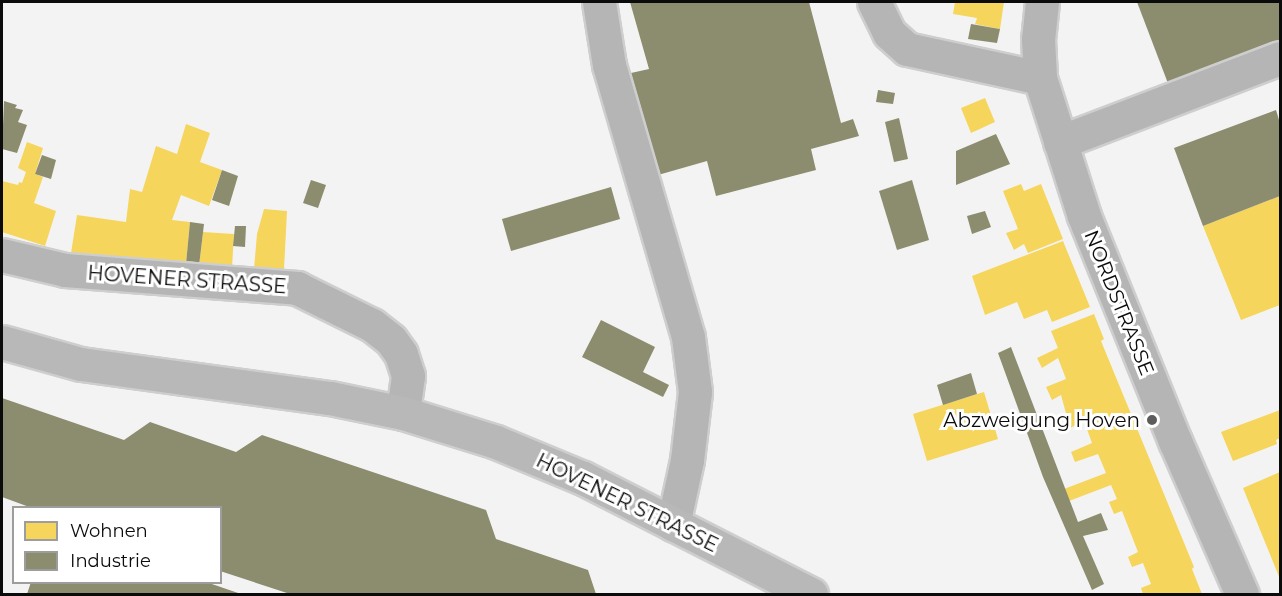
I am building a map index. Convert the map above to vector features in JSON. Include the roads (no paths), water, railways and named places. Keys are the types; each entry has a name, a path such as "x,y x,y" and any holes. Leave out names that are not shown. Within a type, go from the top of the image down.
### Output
{"main road":[{"name":"HOVENER STRASSE","path":"2,342 81,364 330,398 403,413 496,442 583,478 811,594"}],"street":[{"path":"599,2 609,65 688,337 695,392 687,460 673,525"},
{"path":"874,2 889,33 907,49 1040,78"},
{"name":"NORDSTRASSE","path":"1042,2 1038,39 1040,78 1092,237 1242,594"},
{"path":"1060,142 1281,58"},
{"name":"HOVENER STRASSE","path":"2,255 65,270 297,288 372,325 391,340 401,354 408,376 403,413"}],"place":[{"name":"Abzweigung Hoven","path":"1152,420"}]}
